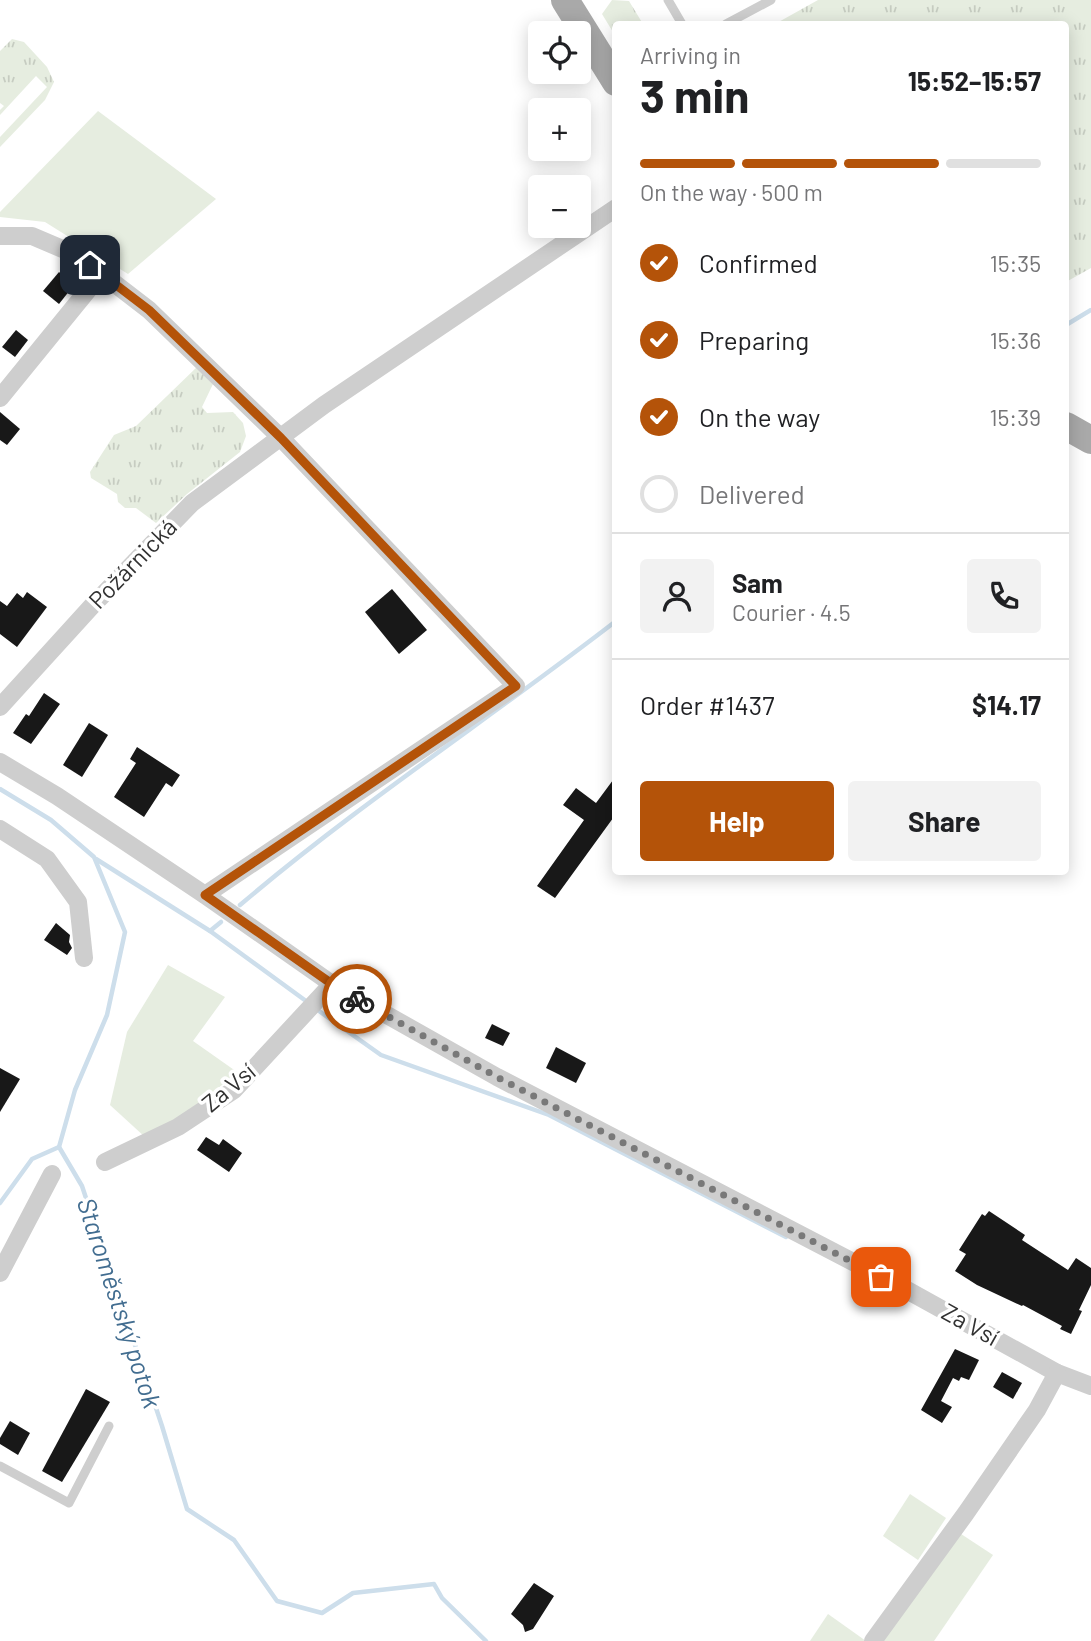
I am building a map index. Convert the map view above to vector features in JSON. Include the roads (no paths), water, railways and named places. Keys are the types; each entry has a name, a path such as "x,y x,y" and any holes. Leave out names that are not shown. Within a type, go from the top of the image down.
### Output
{"main road":[{"path":"565,0 612,76"},
{"path":"1069,428 1091,440"}],"street":[{"name":"Požárnická","path":"0,707 91,607 192,503 324,405 612,211"},
{"path":"0,236 32,236 79,256 149,310 281,438 516,686 205,895"},
{"path":"0,398 101,274"},
{"name":"Za Vsí","path":"0,762 57,796 332,984 497,1077 905,1289 1057,1373 1091,1386"},
{"path":"0,829 47,859 78,902 84,958"},
{"name":"Za Vsí","path":"105,1162 177,1127 234,1090 332,984"},
{"path":"0,1273 52,1174"},
{"path":"873,1641 1037,1410 1057,1373"}],"lane":[{"path":"668,0 680,21"},
{"path":"732,21 771,0"},
{"path":"0,1466 69,1503 109,1426"}],"waterway":[{"path":"1069,323 1091,310"},
{"path":"240,905 332,831 612,624"},
{"name":"Staroměstský potok","path":"0,789 51,820 94,857 125,932 107,1015 75,1090 59,1147 82,1186 187,1509 234,1540 277,1601 322,1613 353,1593 434,1584 442,1598 486,1641"},
{"path":"96,859 210,931 221,922"},
{"path":"210,931 306,1001"},
{"path":"319,1011 381,1055 549,1115 786,1237"},
{"path":"0,1203 32,1159 59,1147"}]}
